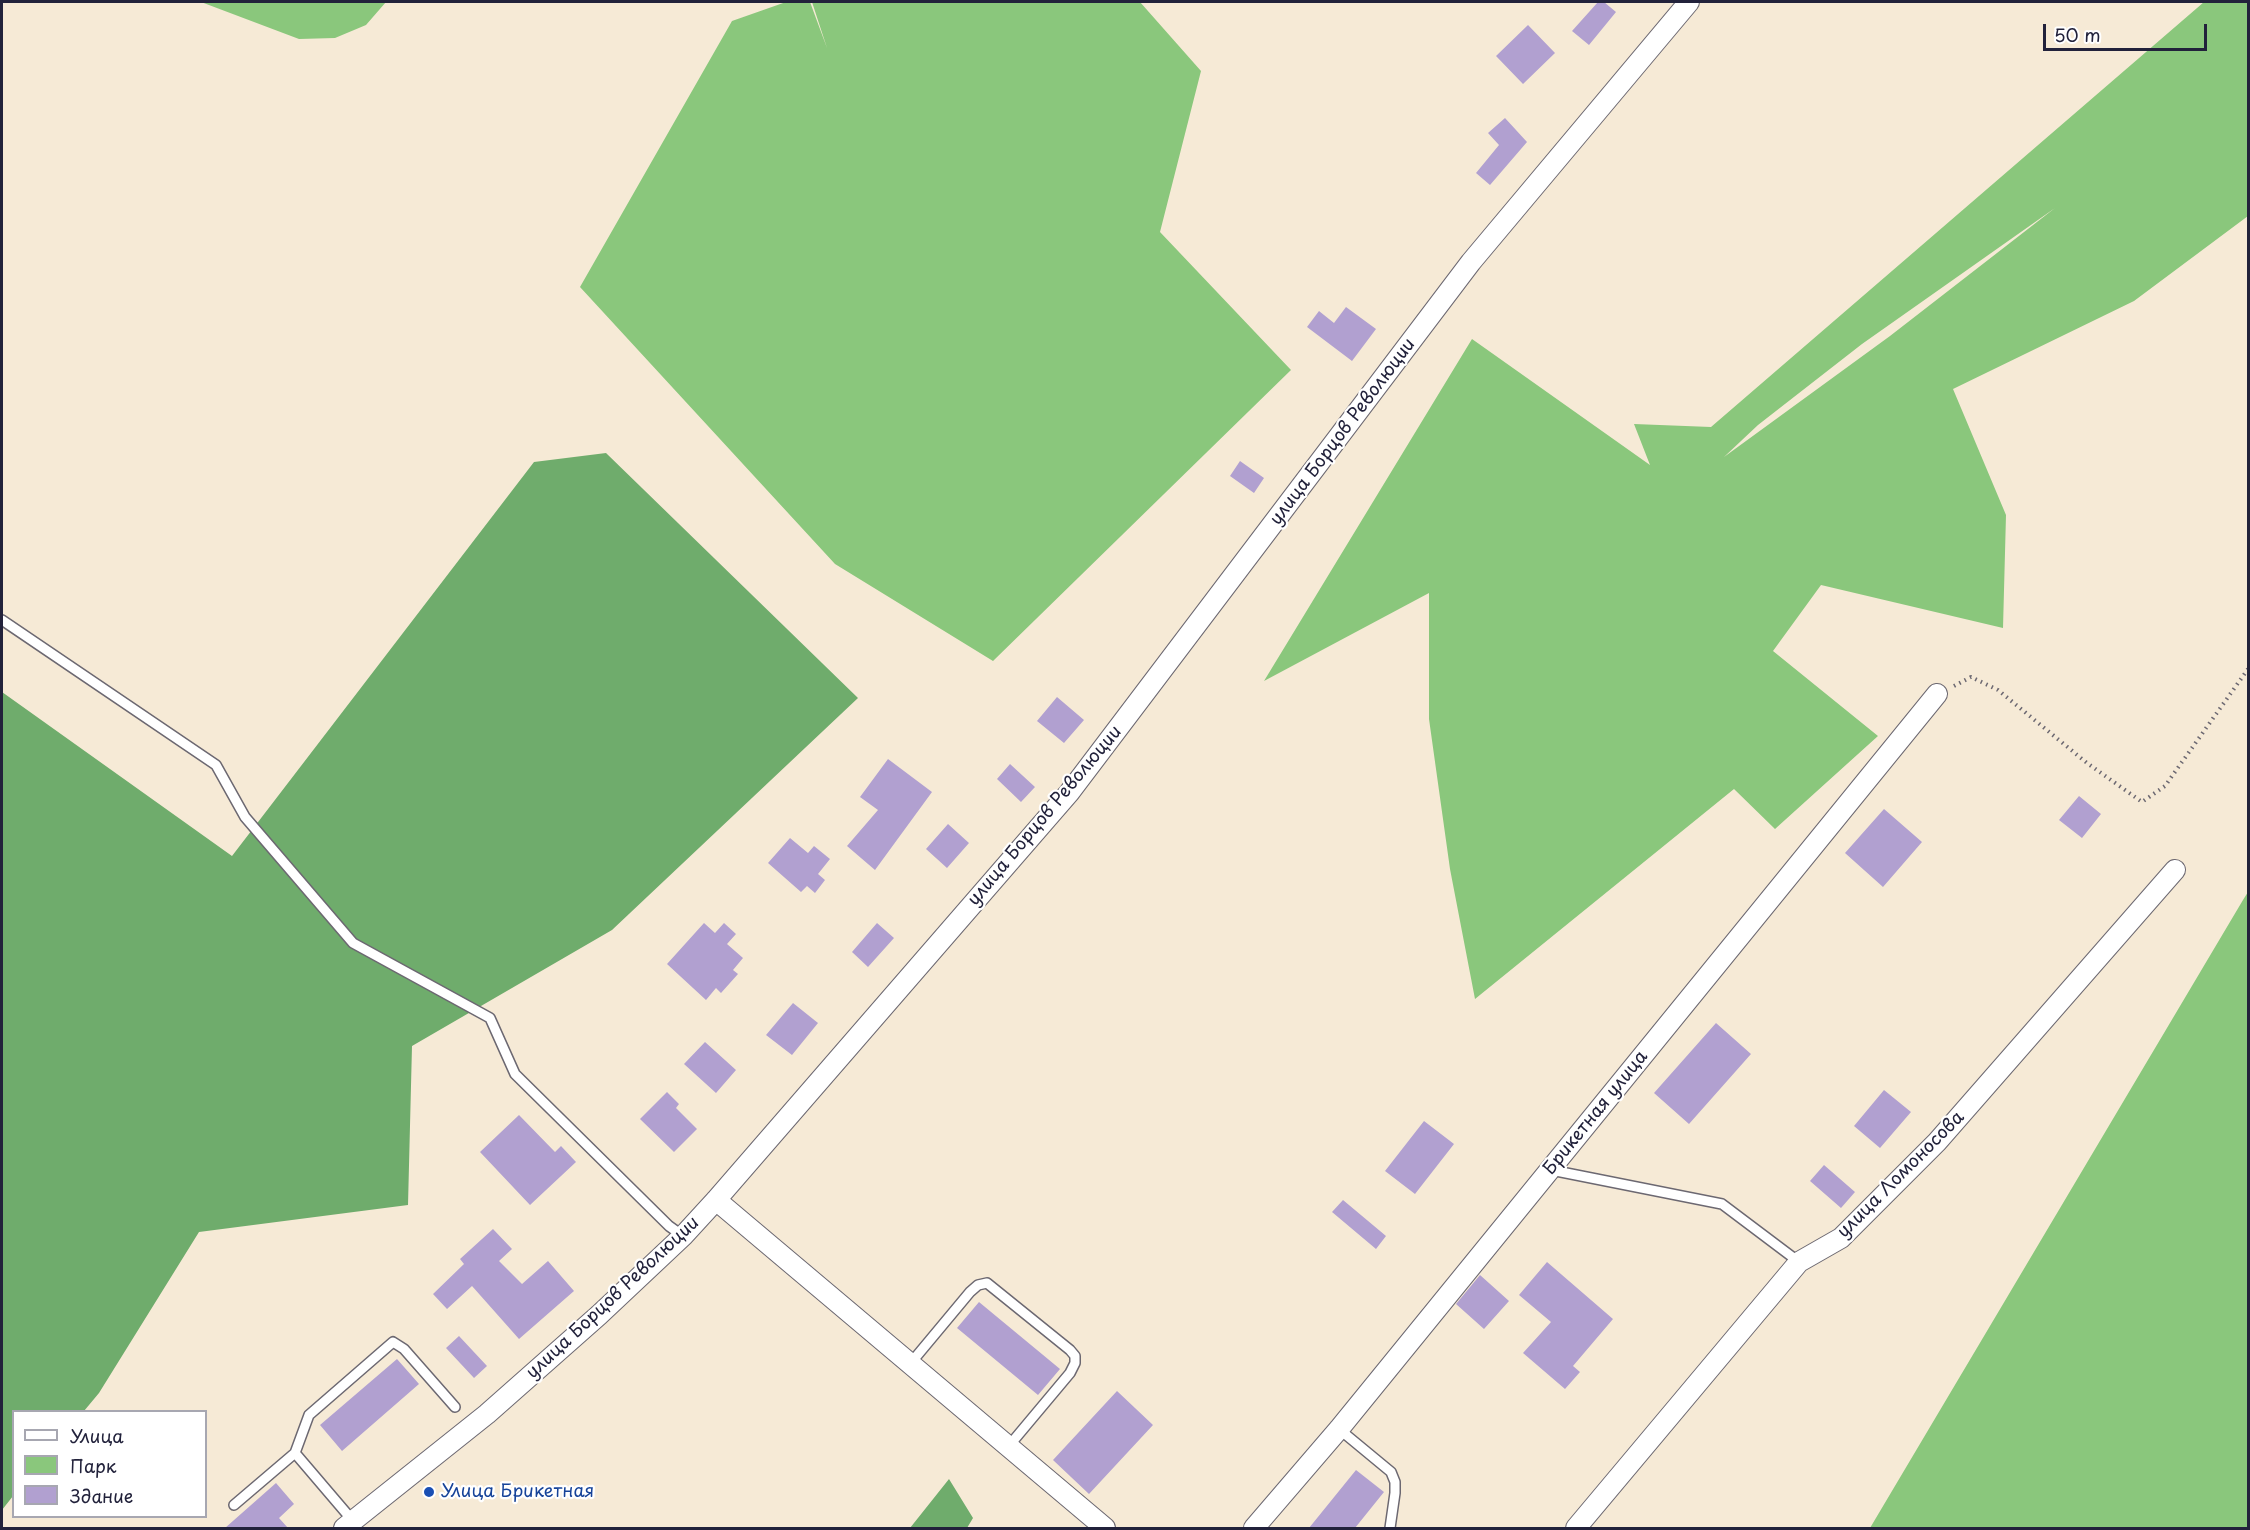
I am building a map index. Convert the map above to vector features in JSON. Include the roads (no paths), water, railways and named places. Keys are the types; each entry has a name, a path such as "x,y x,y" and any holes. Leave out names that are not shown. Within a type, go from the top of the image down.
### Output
{"street":[{"name":"улица Борцов Революции","path":"349,1525 487,1414 599,1316 683,1236 716,1200 1070,793 1471,262 1689,2"},
{"name":"Брикетная улица","path":"1254,1528 1339,1429 1937,694"},
{"name":"улица Ломоносова","path":"1576,1528 1799,1262 1841,1238 1937,1142 2175,870"},
{"path":"716,1200 1105,1528"}],"lane":[{"path":"2,620 216,765 245,817 353,943 490,1018 515,1074 669,1226 683,1236"},
{"path":"1550,1170 1722,1204 1799,1262"},
{"path":"910,1364 970,1292 978,1285 987,1283 1070,1350 1075,1356 1075,1363 1070,1373 1008,1447"},
{"path":"234,1505 295,1453 309,1415 393,1342 404,1349 454,1407"},
{"path":"1339,1429 1391,1472 1395,1482 1395,1493 1390,1528"},
{"path":"295,1453 349,1525"}],"place":[{"name":"Улица Брикетная","path":"429,1492"}]}
